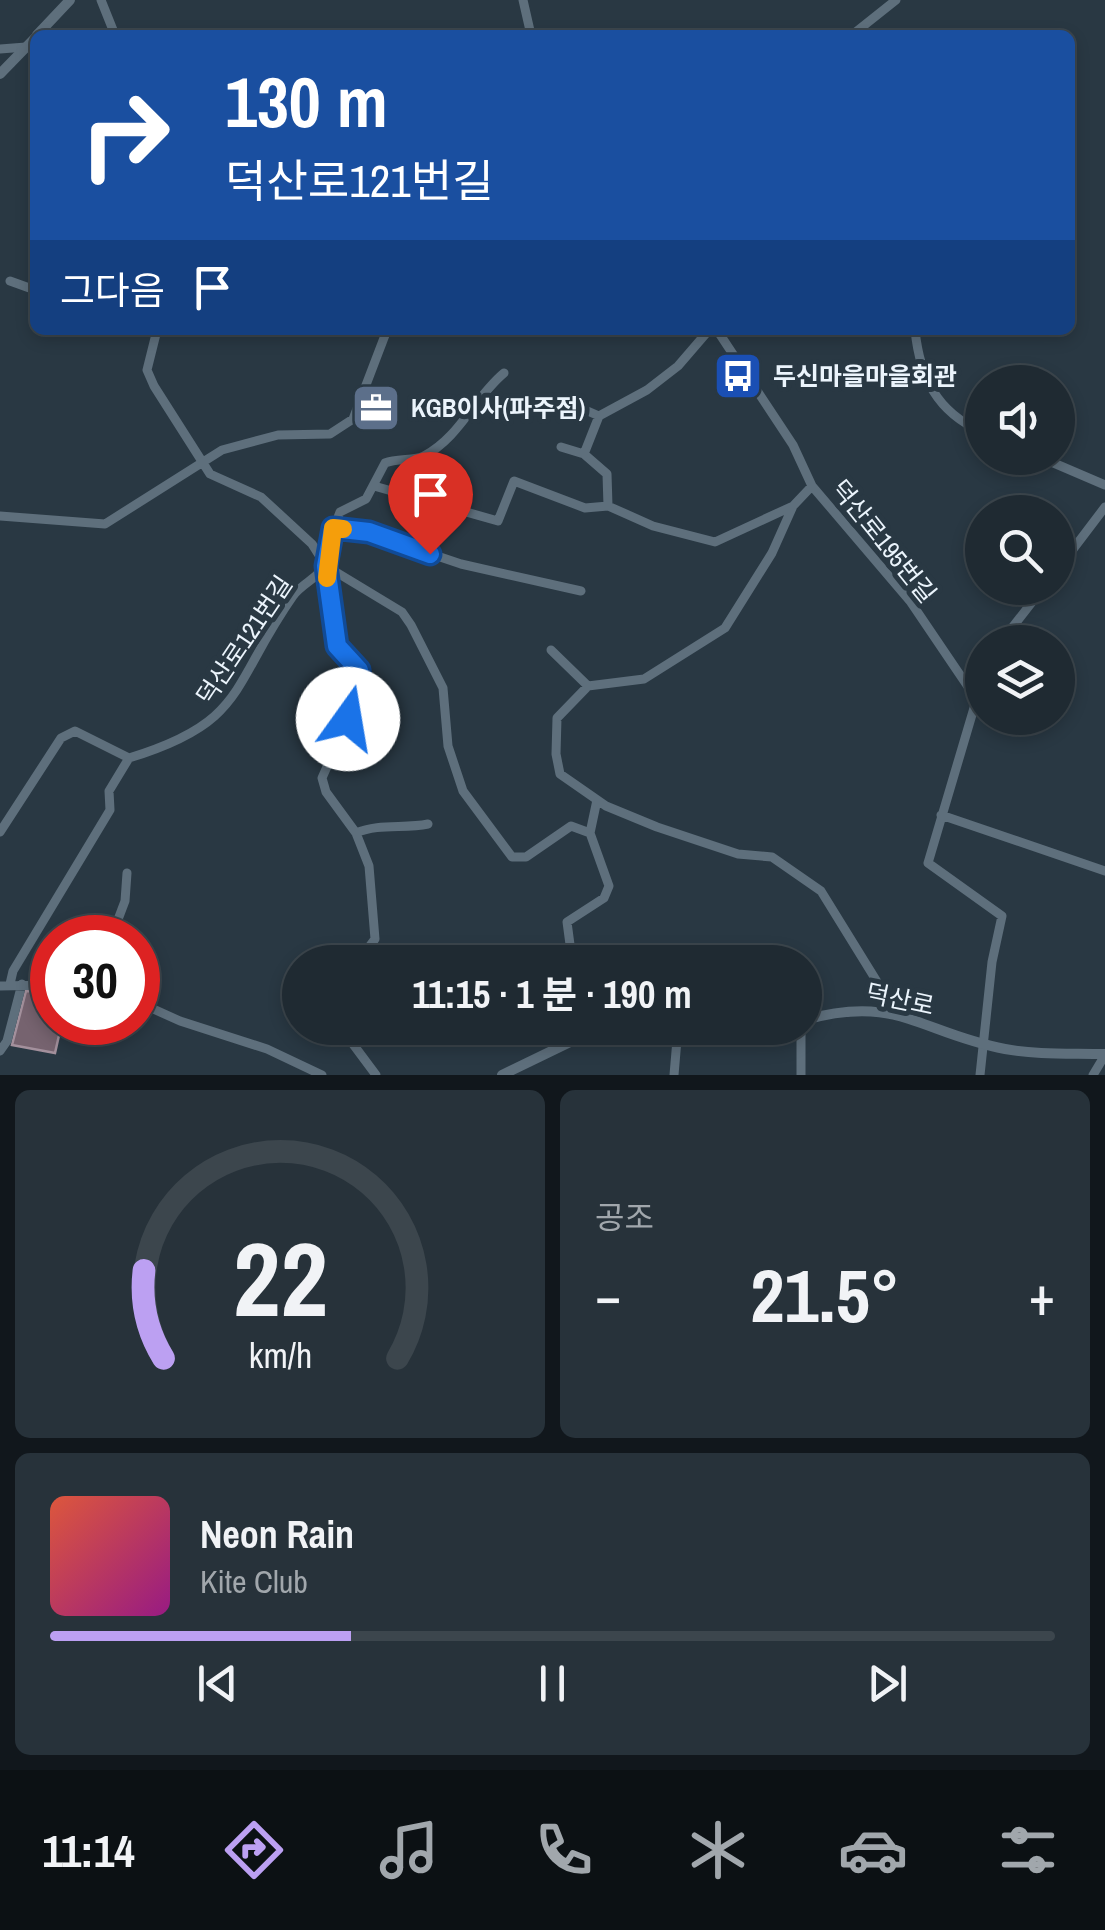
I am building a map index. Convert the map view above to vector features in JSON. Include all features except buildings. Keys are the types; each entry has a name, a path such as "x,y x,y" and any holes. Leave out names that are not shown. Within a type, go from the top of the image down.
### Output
{"street":[{"path":"42,30 70,0"},
{"path":"101,0 113,30"},
{"path":"523,0 530,30"},
{"path":"867,30 896,0"},
{"path":"0,74 30,43"},
{"path":"0,49 26,47"},
{"path":"10,281 30,288"},
{"path":"156,335 147,370 210,474 261,497 312,544 326,566 337,646 359,670 361,690 322,778 326,792 356,833 369,866 374,939 370,945"},
{"path":"0,516 105,524 222,450 278,434 330,434 353,419 384,335"},
{"path":"584,454 600,416 663,378 704,335"},
{"name":"덕산로195번길","path":"721,335 793,445 812,486 910,601 965,682"},
{"path":"916,335 928,385 940,404 965,424"},
{"path":"504,374 482,392 466,420 422,458 385,462 366,499 340,512 333,528 369,532 461,564 581,592"},
{"path":"567,402 600,416"},
{"path":"562,448 584,454 608,474 608,506"},
{"path":"374,486 498,521 514,481 510,468"},
{"path":"1075,472 1105,484"},
{"path":"514,481 586,508 608,506 653,526 716,542 793,506"},
{"path":"812,486 793,506 772,552 725,628 644,679 588,686 557,718 556,754 560,774 597,800 657,827 738,854 772,858 821,891 898,1014"},
{"path":"1075,547 1105,507"},
{"name":"덕산로121번길","path":"128,758 192,736 213,722 239,689 294,593 326,566 333,528"},
{"path":"326,566 402,612 412,626 443,688 448,746 463,790 500,845 512,857 526,858 570,826 590,834"},
{"path":"1014,625 1030,605"},
{"path":"550,650 588,686"},
{"path":"0,832 62,738 75,732 128,758 109,791 110,810 5,985"},
{"path":"965,733 928,862 1002,916 992,962 980,1075"},
{"path":"570,945 567,922 604,898 609,886 590,834 597,800"},
{"path":"942,815 1105,872"},
{"path":"356,833 372,827 428,824"},
{"path":"120,915 128,873"},
{"path":"0,1050 7,1042 22,984"},
{"path":"5,985 30,984"},
{"name":"덕산로","path":"822,1015 846,1009 898,1014 985,1044 1042,1053 1105,1055 1093,1075"},
{"path":"160,1012 268,1049 322,1075"},
{"path":"354,1045 376,1075"},
{"path":"502,1075 564,1045"},
{"path":"674,1075 677,1045"},
{"path":"800,1045 801,1075"}],"slow traffic":[{"path":"327,578 333,528 343,529"}],"place":[{"name":"두신마을마을회관","path":"738,376"},
{"name":"KGB이사(파주점)","path":"376,408"}],"route":[{"path":"348,719 361,690 359,670 350,655 337,646 326,566 333,528 369,532 430,554"}]}
